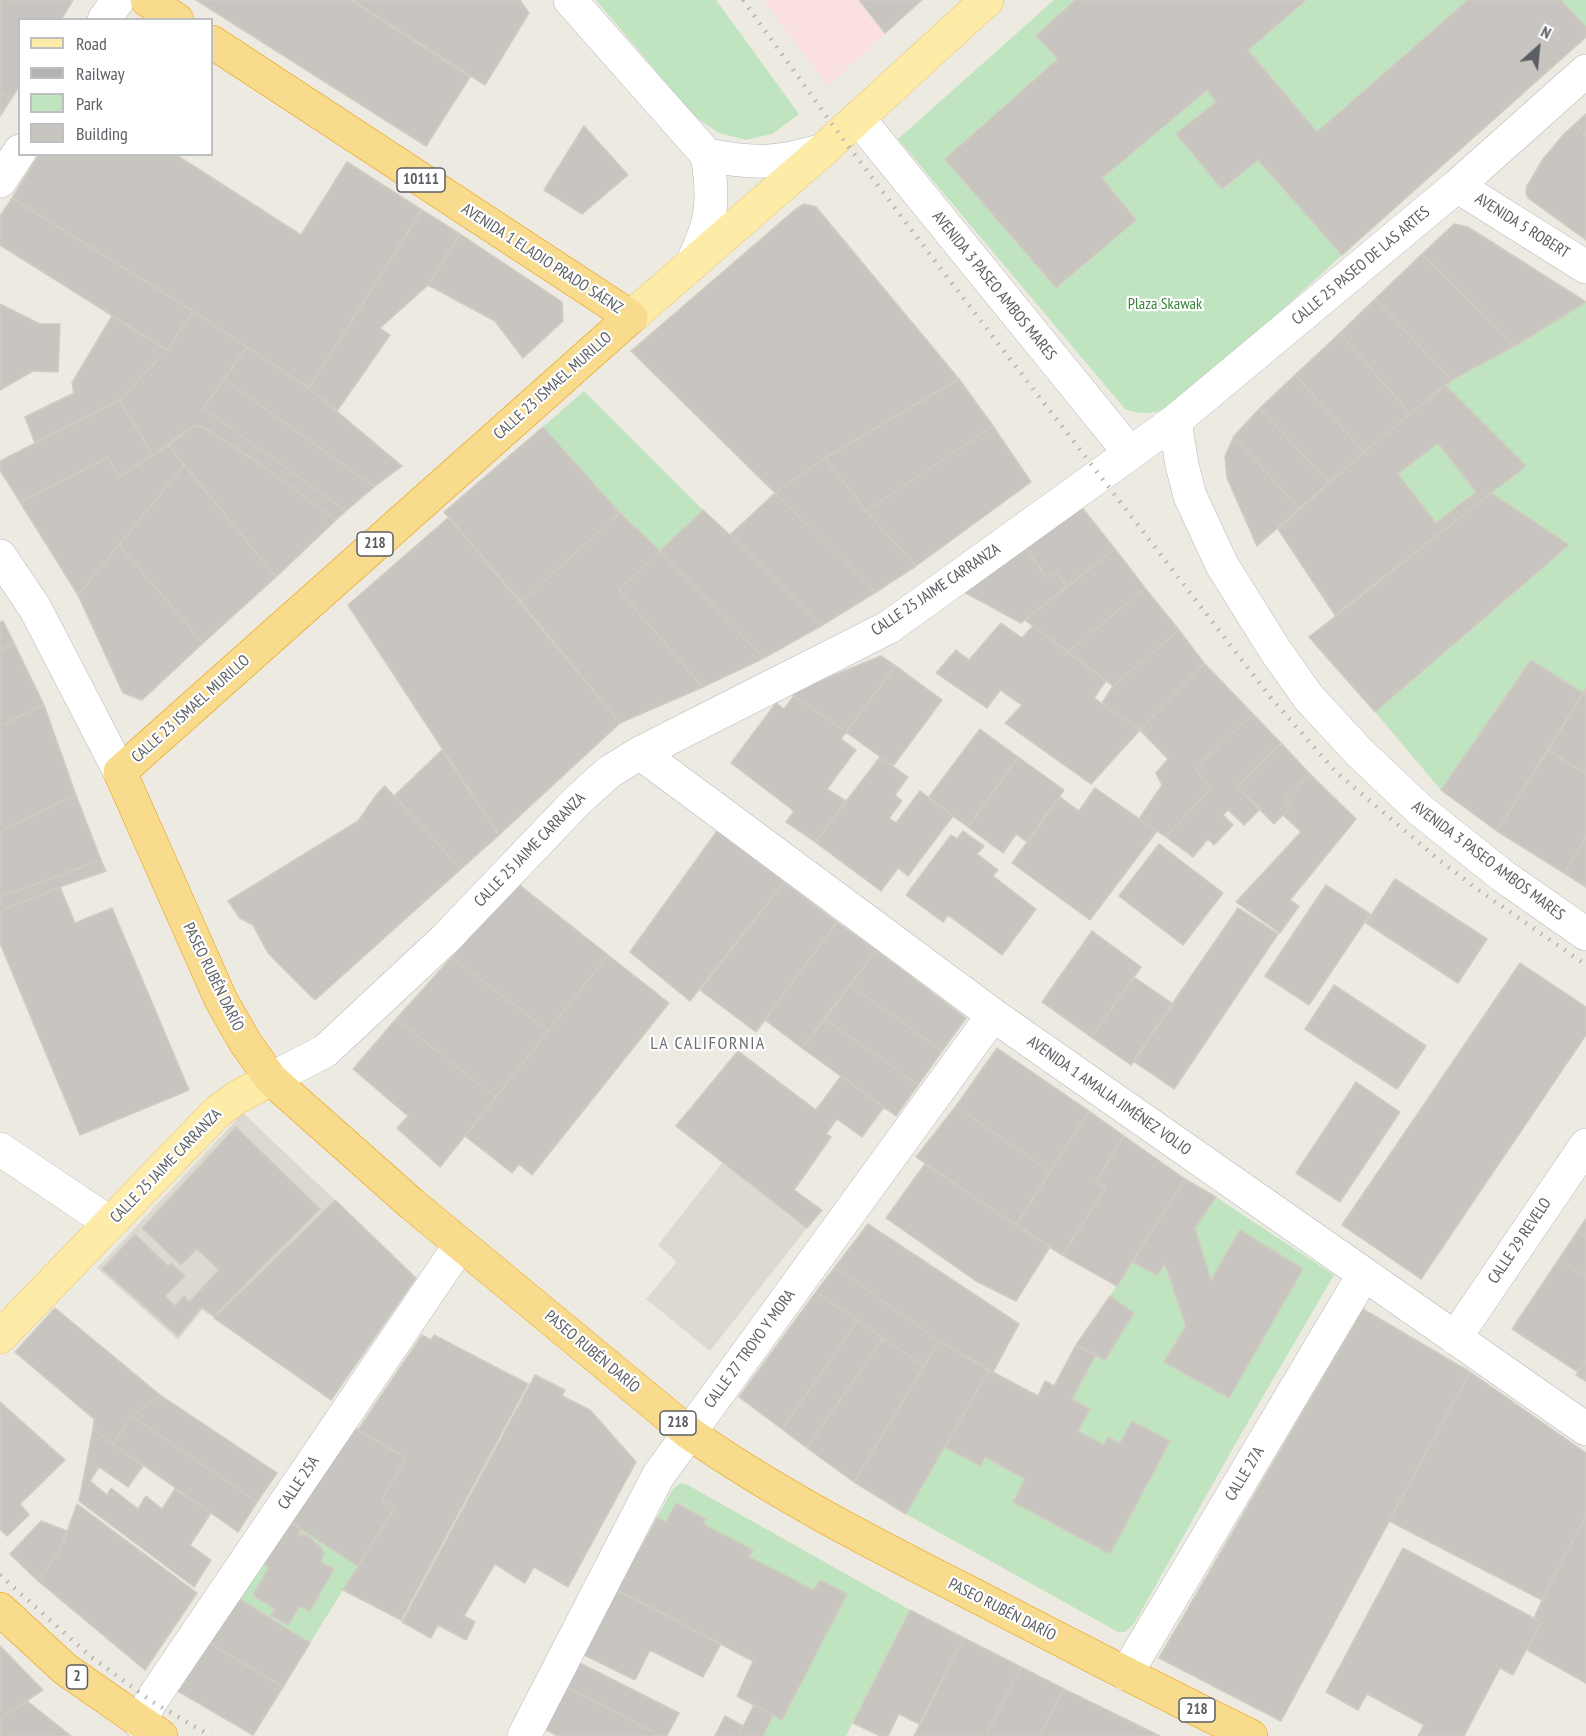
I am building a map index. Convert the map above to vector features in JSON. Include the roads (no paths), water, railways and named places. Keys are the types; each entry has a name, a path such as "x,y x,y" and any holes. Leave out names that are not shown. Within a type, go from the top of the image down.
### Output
{"highway":[{"path":"147,0 174,18"},
{"name":"AVENIDA 1 ELADIO PRADO SÁENZ","path":"213,43 631,317"},
{"name":"CALLE 23 ISMAEL MURILLO","path":"120,772 631,317"},
{"name":"PASEO RUBÉN DARÍO","path":"120,772 221,1000 245,1042 271,1079 460,1245 689,1433 737,1466 822,1517 1135,1679 1251,1736"},
{"name":"2","path":"0,1609 65,1669 150,1729"},
{"path":"1135,1679 1221,1736"}],"main road":[{"name":"CALLE 23 ISMAEL MURILLO","path":"631,317 858,118 987,0"},
{"name":"CALLE 25 JAIME CARRANZA","path":"0,1336 217,1112 236,1098 271,1079"}],"street":[{"path":"105,18 118,0"},
{"path":"570,0 708,155 712,183 711,212 704,240 691,265"},
{"name":"CALLE 25 PASEO DE LAS ARTES","path":"1131,453 1175,421 1457,186 1586,71"},
{"name":"AVENIDA 3 PASEO AMBOS MARES","path":"858,118 1131,453"},
{"path":"708,155 737,161 766,163 795,159 822,150"},
{"path":"0,181 18,154"},
{"name":"AVENIDA 5 ROBERT","path":"1457,186 1586,267"},
{"name":"AVENIDA 3 PASEO AMBOS MARES","path":"1175,421 1190,496 1222,565 1275,650 1309,698 1359,752 1419,809 1503,876 1586,934"},
{"name":"CALLE 25 JAIME CARRANZA","path":"271,1079 325,1051 445,939 578,800 609,772 640,753 889,627 1131,453"},
{"path":"0,556 35,608 120,772"},
{"name":"AVENIDA 1 AMALIA JIMÉNEZ VOLIO","path":"640,753 993,1015 1586,1429"},
{"name":"CALLE 27 TROYO Y MORA","path":"524,1736 658,1476 993,1015"},
{"name":"CALLE 29 REVELO","path":"1455,1338 1586,1145"},
{"path":"0,1149 110,1223"},
{"name":"CALLE 25A","path":"150,1729 151,1701 460,1245"},
{"name":"CALLE 27A","path":"1135,1679 1364,1274"}],"railway":[{"path":"743,0 840,135 944,273 1271,698 1335,771 1439,860 1586,965"},
{"path":"0,1575 90,1656 151,1701 211,1736"}],"district":[{"name":"LA CALIFORNIA","path":"708,1044"}],"park label":[{"name":"Plaza Skawak","path":"1165,304"}]}
